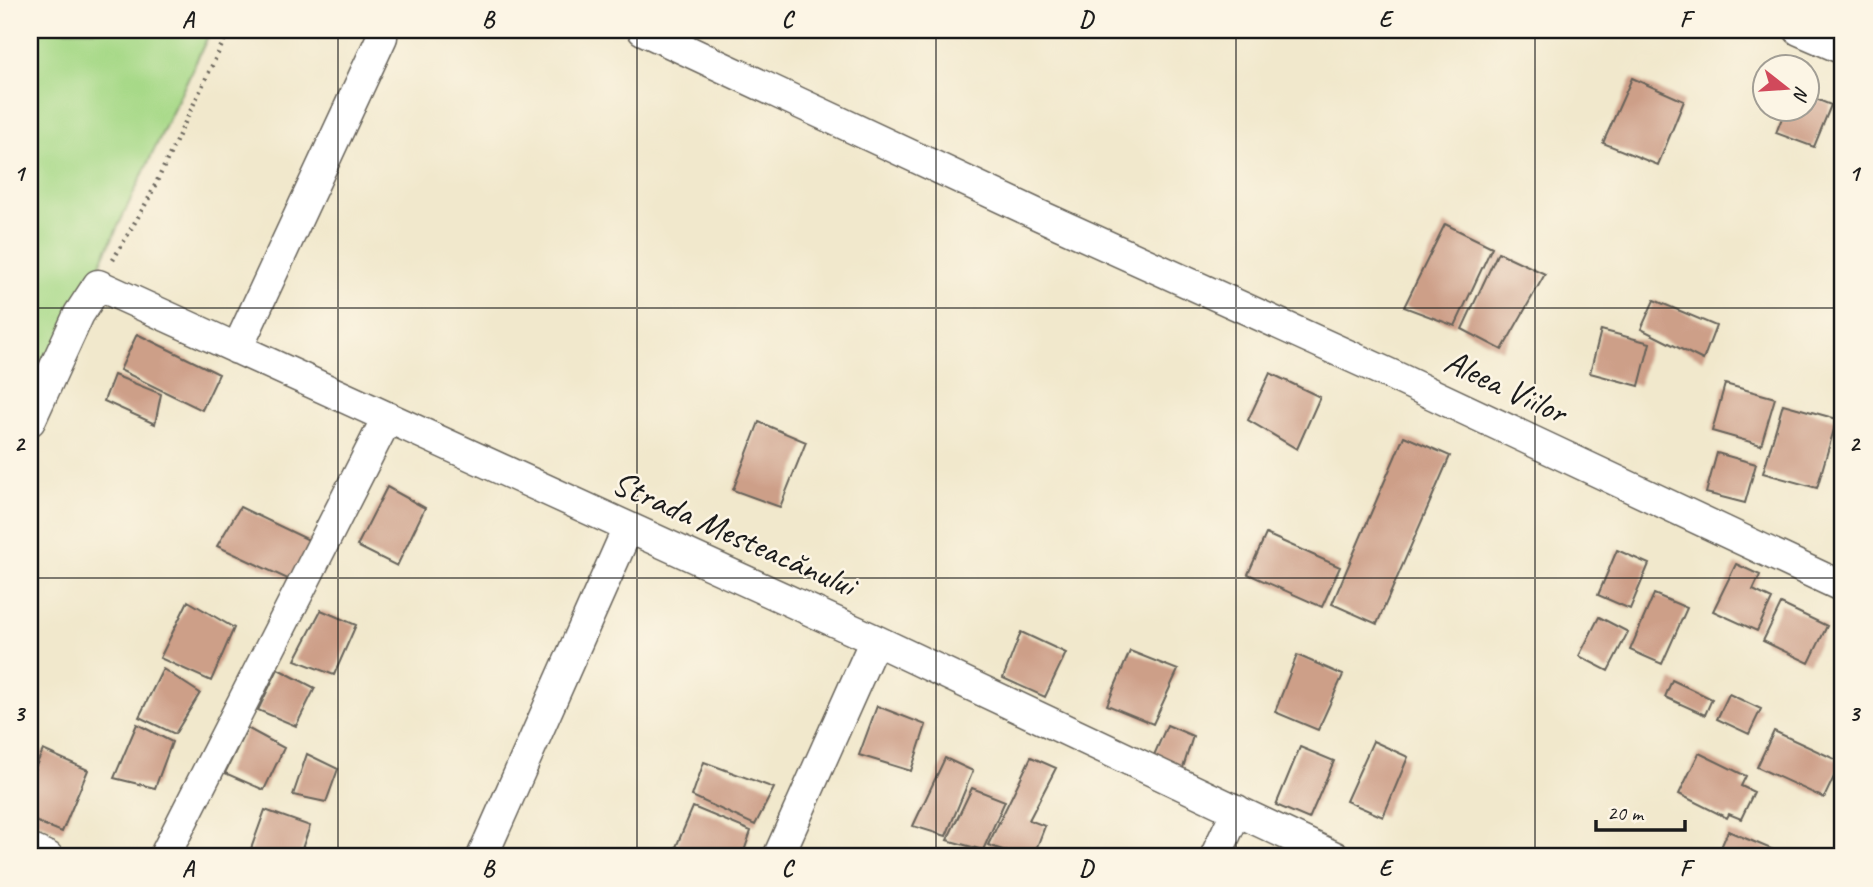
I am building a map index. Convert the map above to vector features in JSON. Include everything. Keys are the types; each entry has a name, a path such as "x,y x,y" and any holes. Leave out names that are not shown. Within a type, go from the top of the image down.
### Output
{"street":[{"name":"Aleea Viilor","path":"643,30 1396,377 1843,587"},
{"path":"1799,30 1843,49"},
{"path":"237,349 382,37"},
{"name":"Strada Mesteacănului","path":"98,285 875,640 1335,857"},
{"path":"30,421 79,314 98,285"},
{"path":"164,857 387,418"},
{"path":"482,857 628,528"},
{"path":"778,857 875,640"},
{"path":"1215,857 1237,810"}],"path":[{"path":"98,285 149,198 229,30"}],"green space":[{"path":"30,30 211,30 30,412"}],"building":[{"path":"1632,78 1684,101 1658,165 1603,143"},
{"path":"1820,101 1831,105 1814,147 1776,133 1780,122 1820,122"},
{"path":"1445,224 1492,247 1455,326 1404,307"},
{"path":"1498,252 1545,274 1502,350 1462,329"},
{"path":"1654,300 1716,326 1703,360 1641,329"},
{"path":"1601,330 1650,343 1639,386 1590,373"},
{"path":"137,334 219,374 202,410 120,370"},
{"path":"1270,373 1320,397 1297,449 1248,420"},
{"path":"114,375 161,394 155,424 104,401"},
{"path":"1725,384 1775,398 1761,445 1712,431"},
{"path":"1783,404 1837,419 1817,488 1763,473"},
{"path":"759,422 806,442 780,507 733,490"},
{"path":"1404,436 1450,456 1377,624 1332,604"},
{"path":"1717,453 1756,464 1745,503 1706,493"},
{"path":"387,487 425,508 397,566 357,546"},
{"path":"240,507 313,542 292,581 217,546"},
{"path":"1266,534 1340,567 1322,607 1248,574"},
{"path":"1617,550 1649,564 1630,609 1598,595"},
{"path":"1736,564 1760,575 1753,590 1772,599 1757,631 1713,611"},
{"path":"1654,594 1687,608 1662,664 1630,650"},
{"path":"188,601 234,628 211,681 160,658"},
{"path":"1781,604 1827,626 1809,663 1763,641"},
{"path":"321,610 356,625 334,675 295,660"},
{"path":"1599,617 1628,632 1608,671 1579,656"},
{"path":"1021,632 1066,653 1045,697 1003,678"},
{"path":"1130,651 1178,670 1153,724 1107,705"},
{"path":"1297,655 1343,675 1318,730 1275,712"},
{"path":"163,669 200,693 175,734 139,717"},
{"path":"278,669 315,688 296,726 258,710"},
{"path":"1672,680 1712,699 1705,715 1665,697"},
{"path":"1729,694 1761,709 1749,734 1717,719"},
{"path":"877,706 926,725 911,771 859,755"},
{"path":"137,724 172,742 155,788 114,778"},
{"path":"1167,725 1193,736 1182,771 1151,762"},
{"path":"247,728 284,748 264,790 225,773"},
{"path":"1774,731 1841,762 1824,798 1757,767"},
{"path":"1373,741 1408,757 1383,817 1346,801"},
{"path":"1300,747 1334,761 1309,819 1276,805"},
{"path":"43,750 88,770 62,832 30,819 30,779"},
{"path":"1699,753 1746,776 1741,786 1754,792 1741,819 1729,814 1727,818 1679,794"},
{"path":"307,754 338,769 326,802 293,795"},
{"path":"1031,757 1056,768 1029,820 1045,826 1033,857 1023,857 988,845"},
{"path":"945,758 973,771 946,836 913,826"},
{"path":"704,762 774,788 755,825 692,796"},
{"path":"972,788 1005,801 983,850 947,840"},
{"path":"693,807 751,831 742,857 702,857 676,847"},
{"path":"265,810 310,826 299,857 248,857"},
{"path":"1728,831 1790,857 1717,857"}]}
